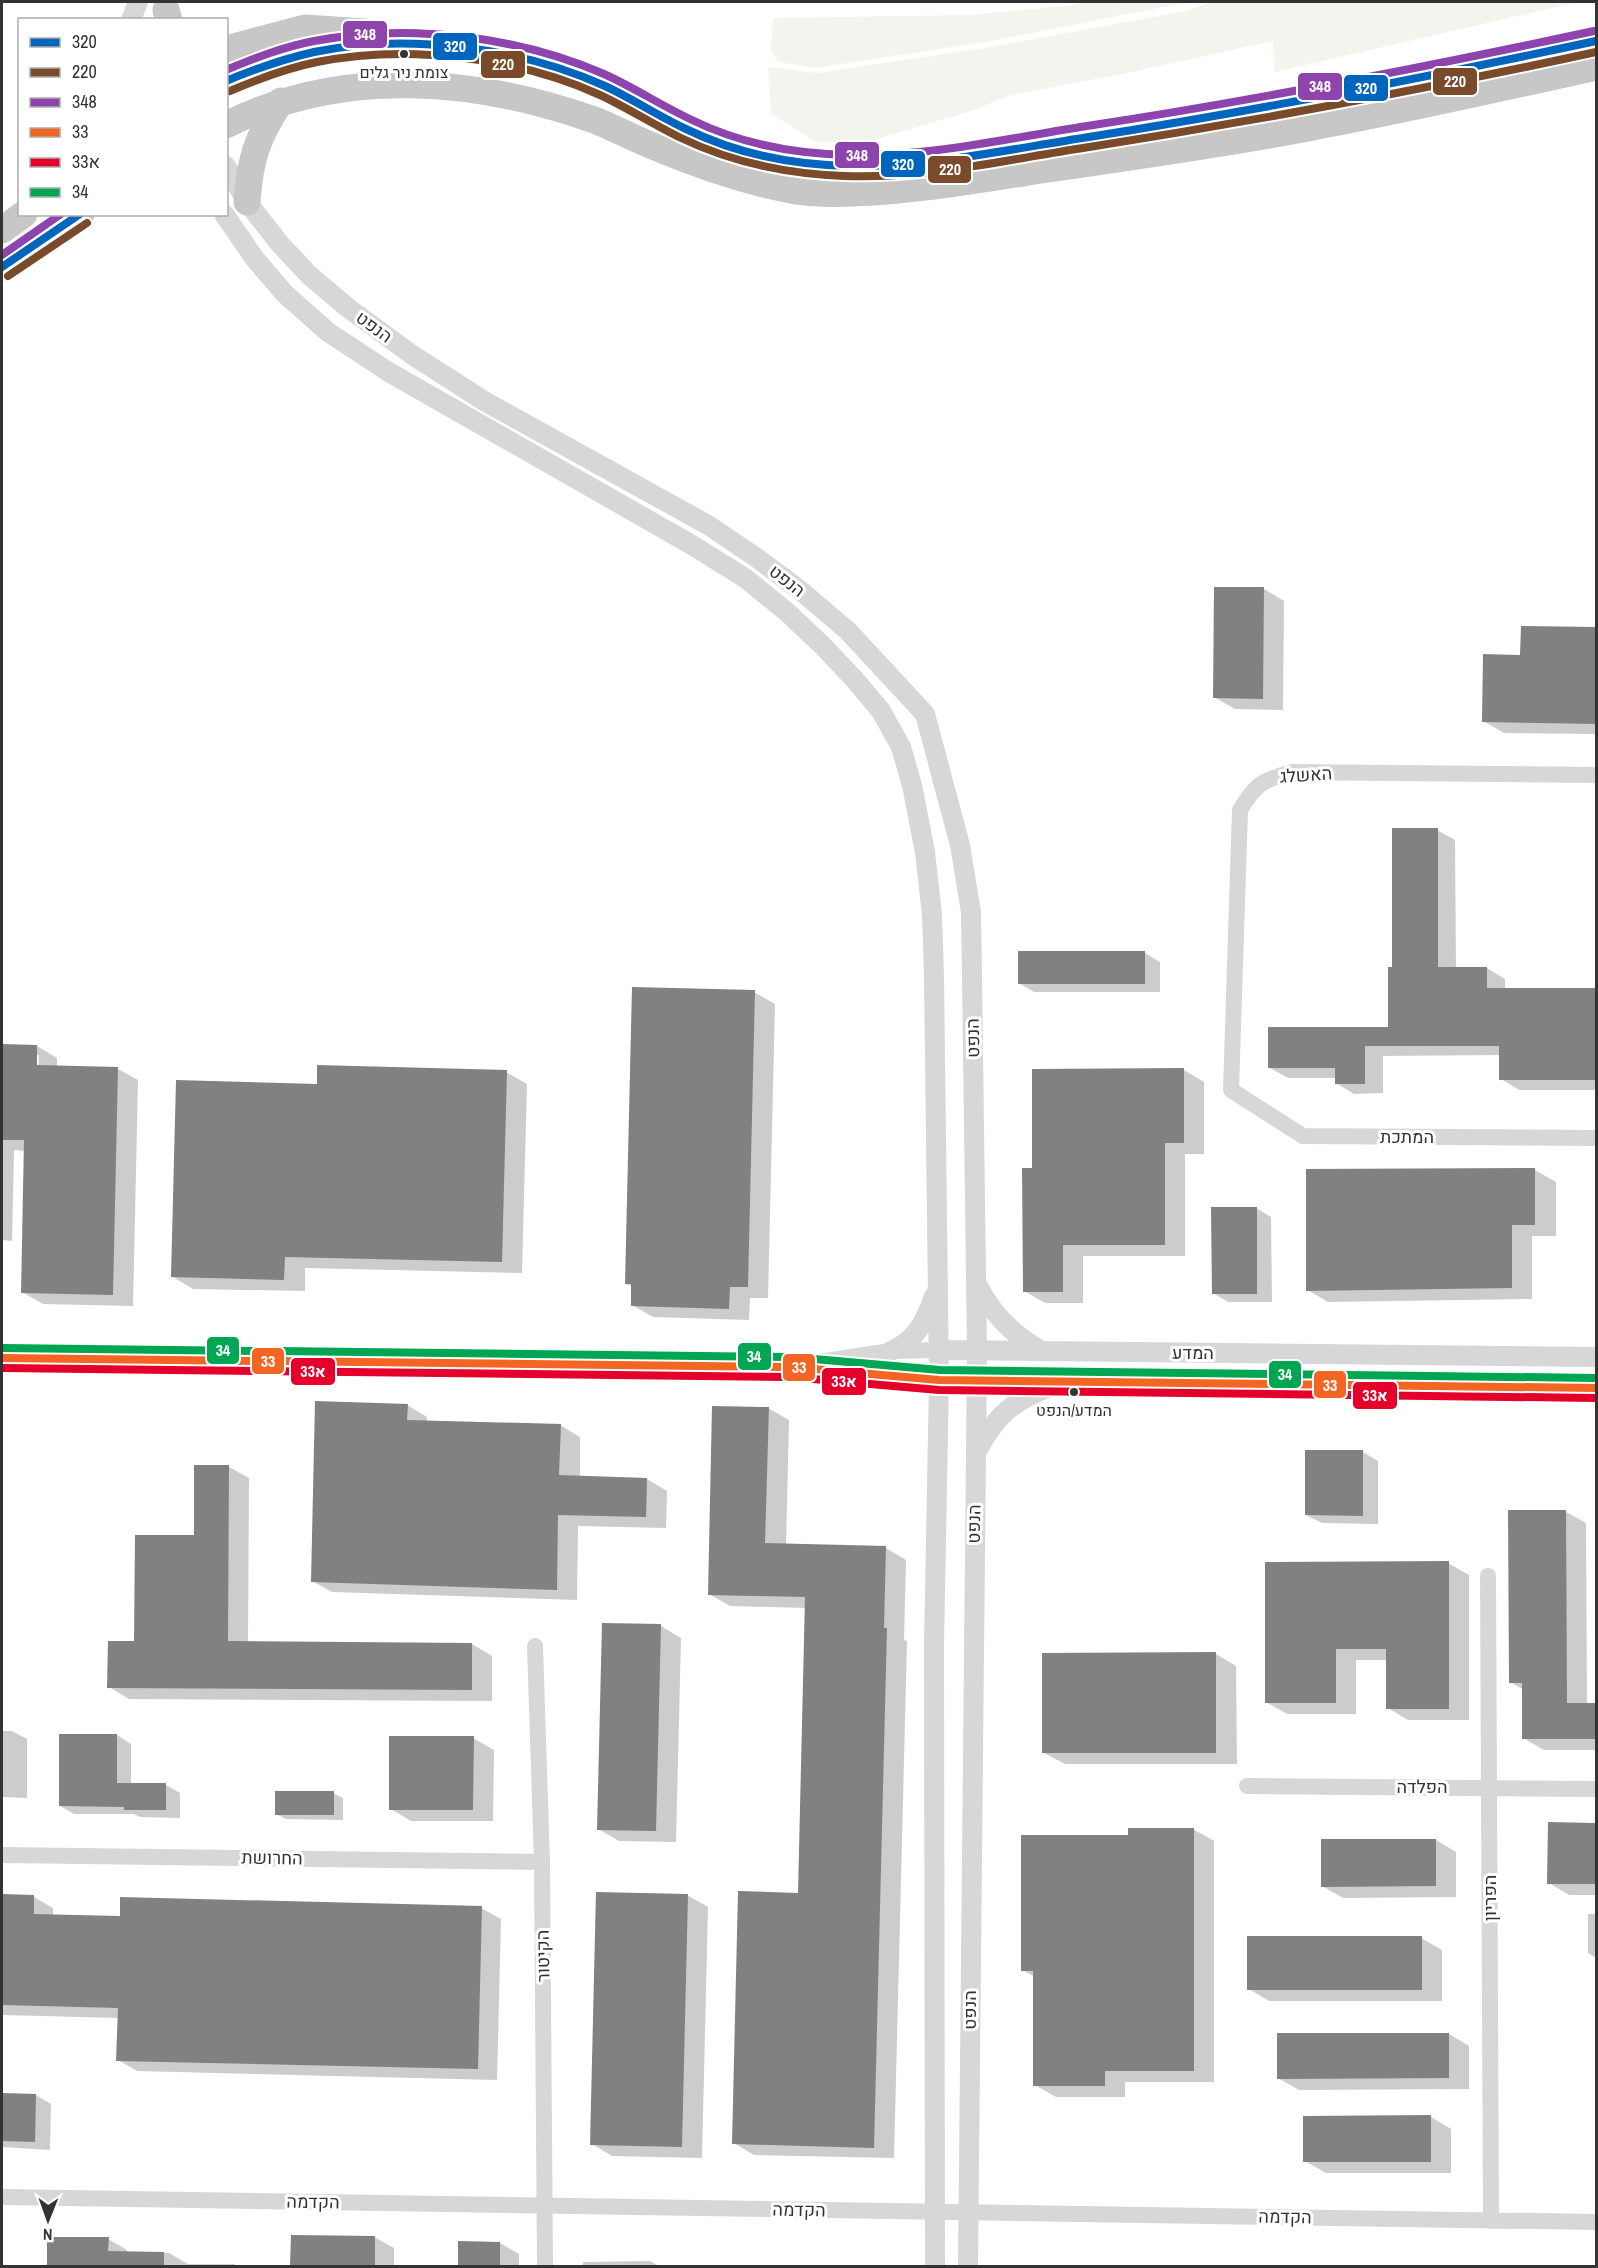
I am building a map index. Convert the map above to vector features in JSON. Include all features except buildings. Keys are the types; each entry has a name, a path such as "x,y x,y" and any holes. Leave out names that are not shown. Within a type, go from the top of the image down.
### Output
{"highway":[{"path":"228,48 305,28 362,31 416,44"},
{"path":"228,80 256,67 323,50 366,44 416,44 486,51 541,64 594,81 700,135 747,152 783,160 844,166 905,165 1172,125 1442,75 1596,41"},
{"path":"228,124 281,101 353,87 436,85 480,90 524,98 582,117 707,168 754,182 800,191 842,194 914,189 1266,135 1518,85 1596,67"},
{"path":"236,208 249,175 255,148 281,101"},
{"path":"2,230 21,216"},
{"path":"2,267 78,216"}],"street":[{"path":"132,18 138,2"},
{"name":"הנפט","path":"228,174 236,208 255,259 285,294 328,332 387,371 692,545 745,578 787,612 824,647 882,711 901,747 912,784 925,852 932,915 939,1350 934,1645 935,2266"},
{"name":"הנפט","path":"236,208 280,244 309,275 348,308 411,354 484,401 708,525 757,558 848,631 925,714 960,845 971,912 977,1351 968,2266"},
{"name":"האשלג","path":"1232,1090 1240,810 1250,793 1266,779 1292,772 1596,776"},
{"name":"המתכת","path":"1232,1090 1303,1136 1596,1138"},
{"path":"976,1282 990,1307 1005,1325 1030,1345 1045,1352"},
{"path":"891,1351 902,1346 920,1328 938,1285"},
{"name":"המדע","path":"791,1367 854,1355 891,1351 939,1350 1596,1357"},
{"name":"המדע","path":"2,1358 791,1367 976,1381 1596,1388"},
{"path":"975,1455 993,1424 1005,1411 1034,1393 1061,1383"},
{"name":"הפריון","path":"1488,1576 1491,2221"},
{"name":"הקיטור","path":"534,1646 542,1862 545,2266"},
{"name":"הפלדה","path":"1247,1786 1596,1790"},
{"name":"החרושת","path":"2,1855 542,1862"},
{"name":"הקדמה","path":"2,2197 1596,2222"}],"shaded area":[{"path":"1085,2 1189,2 990,41 816,68 778,62 771,49 773,18 970,15"},
{"path":"1213,2 1578,2 1275,72 1273,41 1122,74 1011,95 971,111 867,142 816,142 771,113 768,67 817,73 991,47 1186,11"}],"transit line":[{"name":"348","path":"228,69 291,46 314,41 387,33 462,36 535,50 570,61 615,79 692,120 749,141 789,150 879,155 969,146 1278,94 1594,31"},
{"name":"320","path":"228,80 291,58 349,46 424,44 462,47 499,53 572,73 605,86 705,138 746,151 808,163 880,166 970,156 1216,116 1596,41"},
{"name":"220","path":"230,91 262,78 317,62 388,54 461,58 498,63 568,82 600,95 701,147 762,166 824,175 875,176 965,168 1212,127 1404,92 1596,52"},
{"name":"348","path":"2,255 58,216"},
{"name":"320","path":"2,267 77,216"},
{"name":"220","path":"8,276 87,223"},
{"name":"34","path":"2,1348 791,1357 940,1370 1596,1378"},
{"name":"33","path":"2,1358 791,1367 939,1380 1596,1388"},
{"name":"33א","path":"2,1368 790,1377 939,1390 1596,1398"}],"place":[{"name":"צומת ניר גלים","path":"404,54"},
{"name":"המדע/הנפט","path":"1074,1392"}]}
